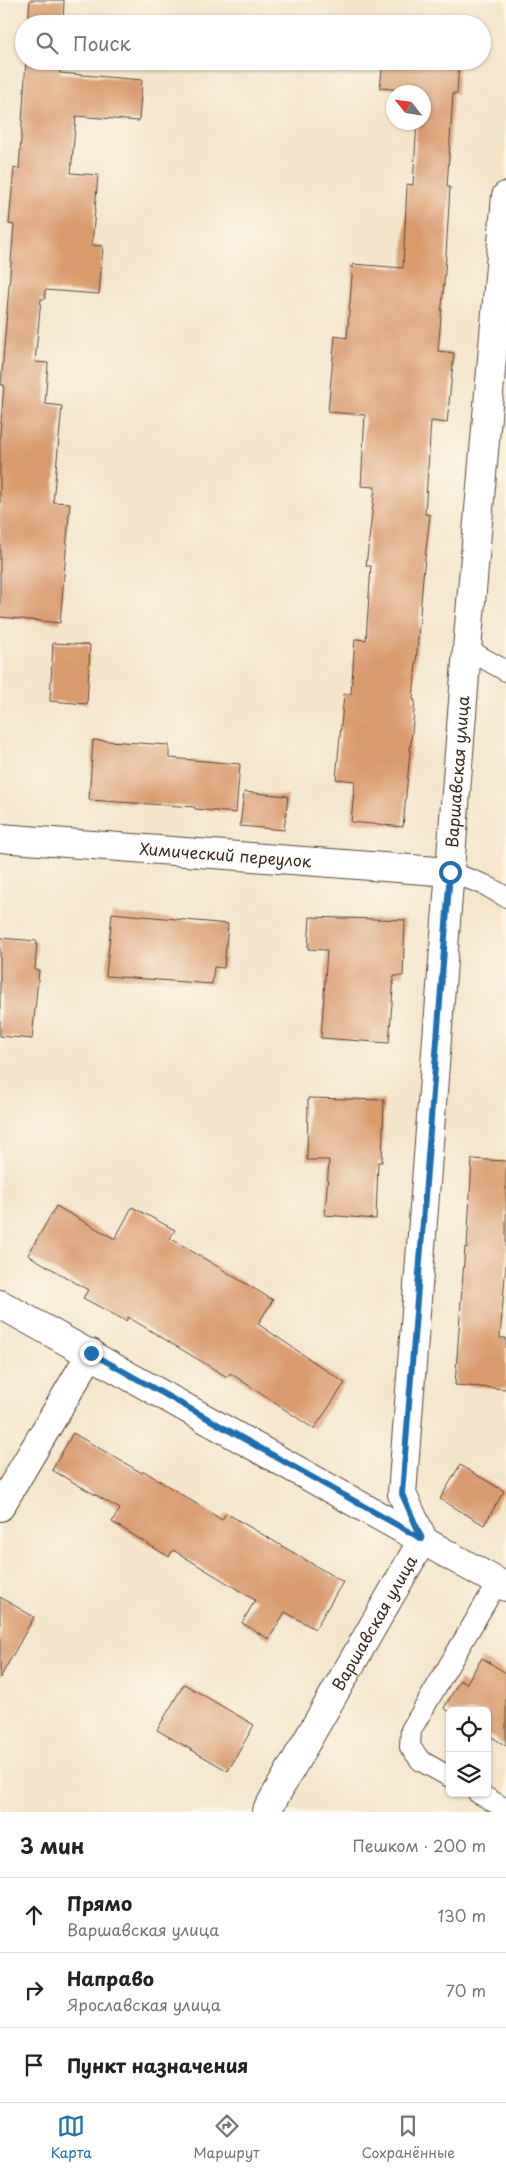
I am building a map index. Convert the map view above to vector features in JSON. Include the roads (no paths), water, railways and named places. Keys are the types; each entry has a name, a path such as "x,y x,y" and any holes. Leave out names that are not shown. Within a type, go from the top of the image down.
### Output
{"street":[{"name":"Варшавская улица","path":"266,1812 422,1539 402,1494 467,649 500,315 506,196"},
{"name":"Химический переулок","path":"0,838 450,872"},
{"path":"0,1304 91,1353 502,1585"},
{"path":"0,1507 91,1353"}],"lane":[{"path":"467,649 506,671"},
{"path":"450,872 484,885 506,897"},
{"path":"446,1775 421,1761 410,1746 411,1730 502,1585"},
{"path":"485,1797 506,1809"}]}
